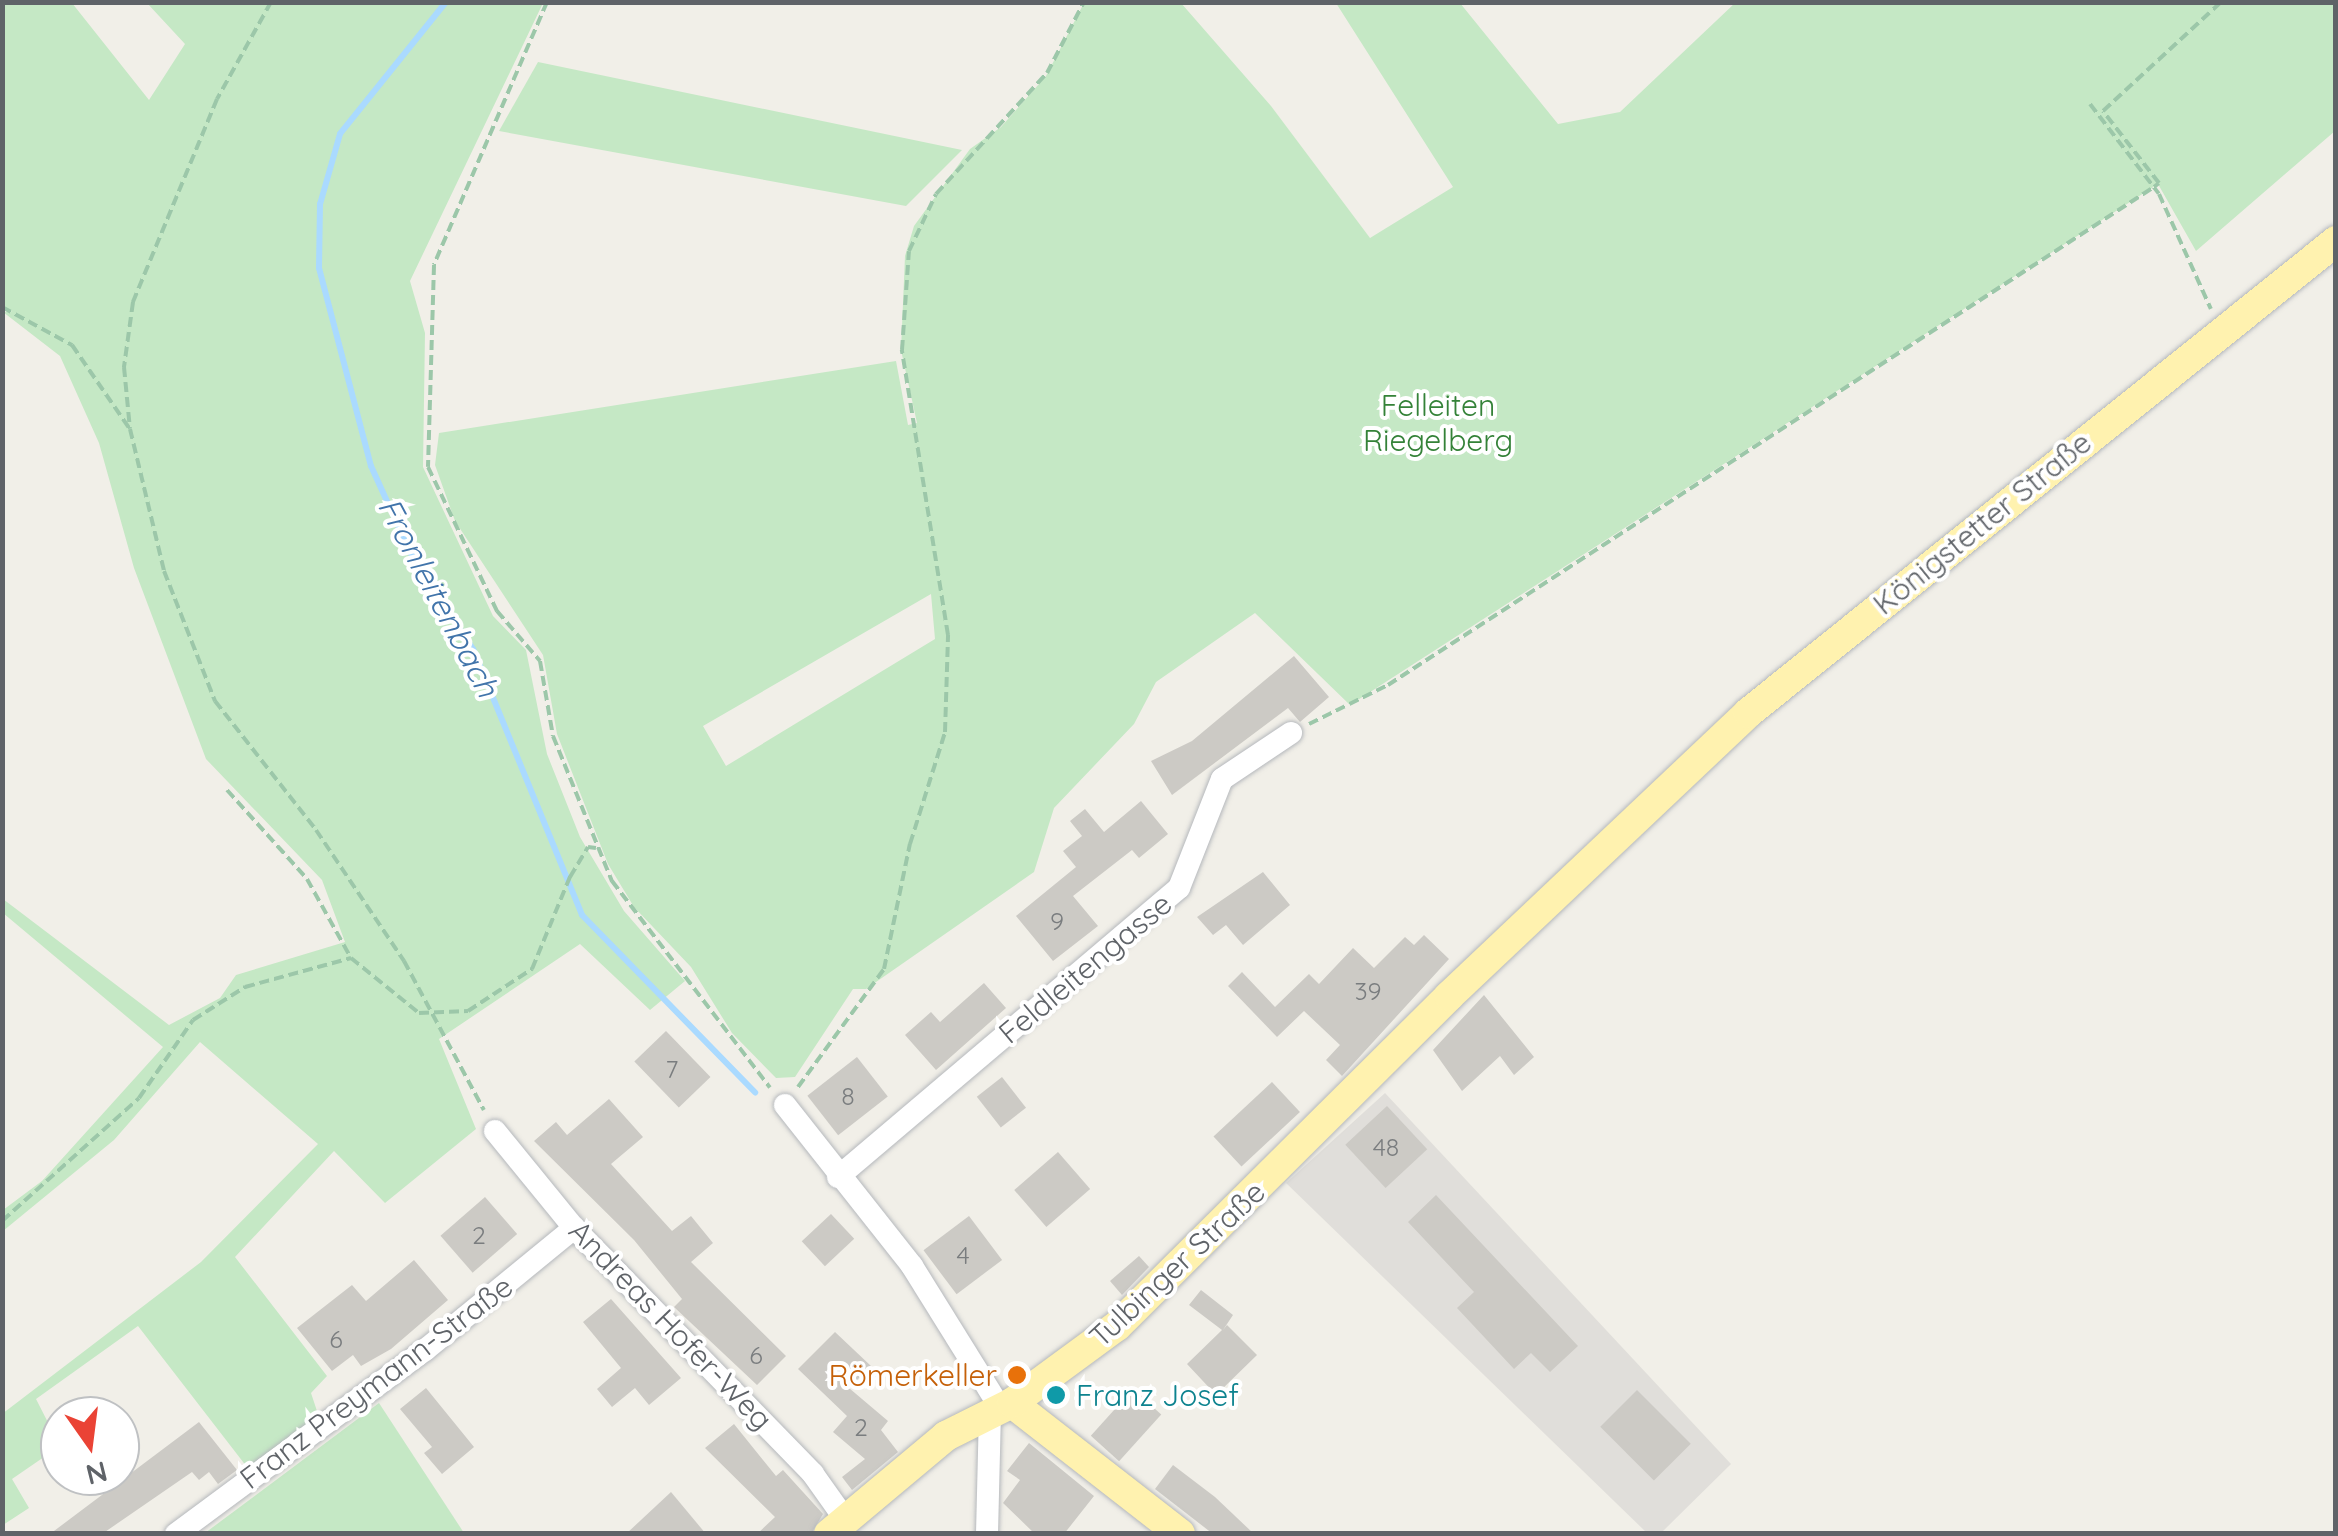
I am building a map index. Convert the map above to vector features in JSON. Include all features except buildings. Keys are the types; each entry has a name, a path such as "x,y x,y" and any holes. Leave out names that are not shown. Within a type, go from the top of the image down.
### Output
{"main road":[{"name":"Königstetter Straße","path":"1448,996 1636,814 1823,650 2336,241"},
{"name":"Tulbinger Straße","path":"837,1526 946,1436 1001,1409 1156,1292 1448,996"},
{"path":"1001,1409 1180,1534"}],"street":[{"name":"Feldleitengasse","path":"838,1177 1179,888 1222,779 1290,733"},
{"path":"785,1104 838,1177 912,1266 1001,1409 987,1534"},
{"name":"Andreas Hofer-Weg","path":"495,1131 574,1228 762,1418 837,1526"},
{"name":"Franz Preymann-Straße","path":"176,1534 426,1350 574,1228"}],"path":[{"path":"271,2 217,99 133,302 124,367 130,428 164,571 216,701 316,830 430,1008 495,1131"},
{"path":"547,2 434,265 426,454 438,494 496,611 540,661 553,736 596,848 631,911 687,972 733,1046 785,1104 884,969 910,844 945,732 948,635 902,350 908,251 936,194 1047,73 1084,2"},
{"path":"1290,733 1388,685 2154,187 2158,183 2103,112 2220,2"},
{"path":"2090,104 2154,187 2222,331"},
{"path":"2,307 72,345 130,428"},
{"path":"227,790 307,879 352,958 419,1013 430,1008 468,1011 532,969 570,876 588,848 596,848"},
{"path":"2,1220 138,1098 193,1020 245,986 352,958"}],"shaded area":[{"path":"1385,1093 1731,1464 1661,1533 1647,1533 1286,1183"}],"green space":[{"path":"3,3 72,3 149,100 185,44 147,3 543,3 410,281 425,333 423,467 493,616 526,650 547,754 580,837 624,911 685,981 650,1010 580,944 439,1039 476,1129 385,1203 334,1151 235,1257 327,1376 311,1393 319,1417 250,1471 138,1326 36,1399 40,1407 40,1460 12,1479 29,1508 3,1525 2,1414 201,1262 318,1144 200,1042 114,1140 3,1231 3,1210 42,1181 163,1047 3,913 3,899 169,1025 220,998 236,975 345,942 322,880 206,759 134,568 99,443 60,356 3,312 12,312 2,307"},
{"name":"Felleiten Riegelberg","path":"1084,3 1181,3 1271,106 1370,238 1453,187 1336,3 1460,3 1558,124 1620,112 1735,3 2335,3 2335,131 2196,251 2158,184 1350,705 1255,613 1156,682 1134,724 1054,808 1034,872 866,989 853,989 795,1077 776,1078 732,1033 691,967 634,907 608,864 557,734 543,655 455,521 435,465 439,433 896,361 908,425 917,423 901,350 905,256 914,226 970,149 1001,127 1046,76","holes":["931,594 935,639 726,766 703,726"]},
{"path":"538,62 962,150 906,206 499,131"},
{"path":"379,1403 464,1533 205,1533"}],"waterway":[{"name":"Fronleitenbach","path":"446,2 340,134 320,204 319,268 371,466 410,552 473,649 582,915 755,1092"}],"place":[{"name":"Römerkeller","path":"1017,1375"},
{"name":"Franz Josef","path":"1056,1395"}]}
